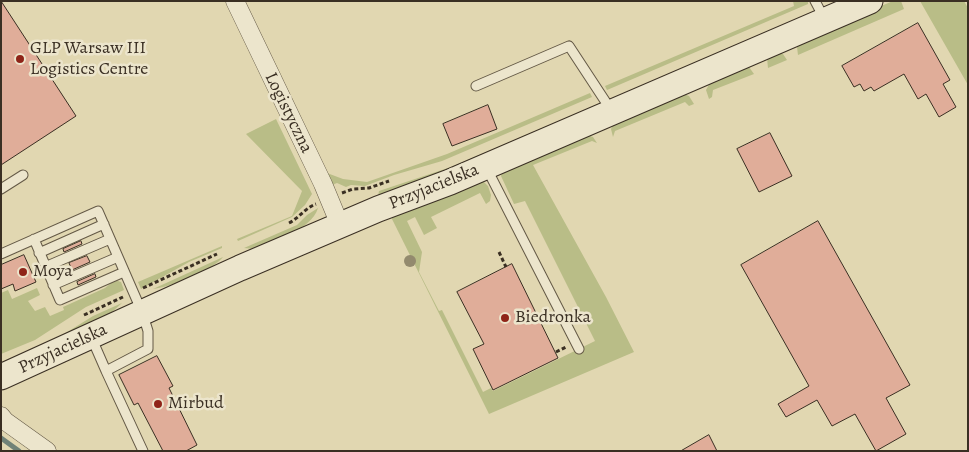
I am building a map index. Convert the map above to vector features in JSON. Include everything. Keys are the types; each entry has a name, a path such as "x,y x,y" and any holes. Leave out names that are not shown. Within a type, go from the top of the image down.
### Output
{"street":[{"name":"Logistyczna","path":"235,1 327,193 340,225"},
{"name":"Przyjacielska","path":"1,377 142,312 340,225 486,166 612,112 820,11 870,1"},
{"path":"1,416 5,421 47,451"}],"lane":[{"path":"476,86 568,46 612,112"},
{"path":"486,166 579,349"},
{"path":"1,190 23,175"},
{"path":"1,254 98,211 142,312 148,331 148,349 106,371"},
{"path":"39,252 104,224"},
{"path":"45,267 110,239"},
{"path":"34,240 60,300 124,272"},
{"path":"53,285 118,257"},
{"path":"90,336 143,451"}],"path":[{"path":"499,252 506,267"}],"green space":[{"path":"793,1 808,1 808,4 607,90 605,86 794,6"},
{"path":"893,1 901,1 904,9 798,55 797,47 803,39"},
{"path":"920,1 964,1 968,8 968,85"},
{"path":"777,52 783,54 787,60 768,68 767,58"},
{"path":"749,67 754,74 713,90 712,97 709,99 706,90 711,81"},
{"path":"590,93 592,97 442,161 394,175 365,186 351,185 346,187 337,183 332,185 327,173 343,179 367,182 447,154"},
{"path":"684,94 689,96 694,104 689,106 685,102 615,131 613,137 611,129 614,122"},
{"path":"594,106 449,173 378,196 379,191 451,167"},
{"path":"276,119 312,194 305,205 292,217 238,241 237,239 292,216 302,191 246,134"},
{"path":"587,135 593,137 597,143 592,141 533,165 606,297 634,352 489,414 391,217 483,181 488,186 491,195 490,201 486,204 480,193 431,217 437,228 424,235 415,217 407,221 422,252 419,272 439,311 442,310 483,392 491,388 493,391 595,341 525,201 514,204 501,176 502,172"},
{"path":"318,208 308,223 300,229 253,249 244,248 297,225"},
{"path":"222,246 222,248 189,262 141,289 138,282"},
{"path":"223,257 211,267 191,277 153,289"},
{"path":"115,280 121,282 124,290 86,307 35,340 1,354 1,293 8,290 12,299 37,288 40,295 28,301 35,311 45,307 50,316 64,310 63,307 105,288"},
{"path":"122,303 112,312 48,344 93,316"}],"building":[{"name":"GLP Warsaw III Logistics Centre","path":"1,1 76,116 1,165"},
{"path":"918,23 950,80 943,84 956,107 939,117 926,94 918,99 904,74 874,91 871,87 864,91 860,84 854,87 842,66"},
{"path":"488,105 497,129 452,146 443,124"},
{"path":"770,133 792,176 759,192 737,149"},
{"path":"818,221 910,385 886,398 906,434 876,451 855,414 832,426 817,400 786,417 778,404 809,386 741,265"},
{"path":"81,241 82,244 64,252 63,249"},
{"path":"24,255 36,282 15,291 13,284 1,289 1,265"},
{"path":"87,256 90,262 72,270 69,263"},
{"name":"Biedronka","path":"512,264 558,358 493,390 473,349 484,344 457,292"},
{"path":"95,274 96,277 78,285 77,282"},
{"name":"Mirbud","path":"157,356 173,386 169,388 197,445 186,451 163,451 138,403 134,405 119,375"},
{"path":"709,435 717,451 681,451"}],"waterway":[{"path":"1,438 19,451"}],"place":[{"name":"GLP Warsaw III Logistics Centre","path":"20,59"},
{"name":"Moya","path":"23,272"},
{"name":"Biedronka","path":"505,318"},
{"name":"Mirbud","path":"158,404"}]}
